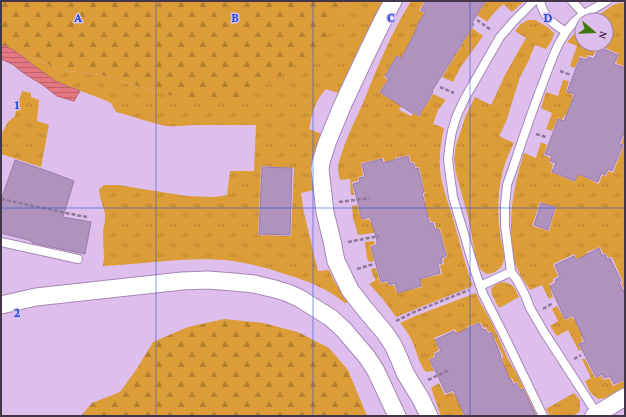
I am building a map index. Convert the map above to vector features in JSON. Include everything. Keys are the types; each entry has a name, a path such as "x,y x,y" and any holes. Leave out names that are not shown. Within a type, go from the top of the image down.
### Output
{"street":[{"path":"394,1 368,49 343,104 327,143 320,169 325,212 336,261 350,290 393,345 405,373 421,399 429,416"},
{"path":"1,305 36,298 182,281 207,280 234,282 254,284 276,289 300,298 331,318 344,330 367,357 376,371 397,416"},
{"path":"595,415 625,397"}],"lane":[{"path":"534,1 500,37 457,115 450,142 448,159 454,196 474,271 483,294 543,416"},
{"path":"540,1 546,17 553,24 566,32"},
{"path":"572,1 582,12"},
{"path":"589,12 607,1"},
{"path":"574,23 566,32 554,52 514,163 507,185 505,225 511,272 517,280 530,308 544,332 595,415"},
{"path":"1,242 78,259"},
{"path":"480,286 511,272"}],"path":[{"path":"477,20 500,37"},
{"path":"337,202 370,198"},
{"path":"1,199 66,214 87,217"},
{"path":"345,242 379,236"},
{"path":"354,269 374,264"},
{"path":"392,323 414,312 480,286"},
{"path":"422,383 449,370"}],"green space":[{"path":"1,1 348,1 338,15 323,45 286,72 250,94 232,100 197,101 156,92 102,75 62,70 1,44"},
{"path":"348,1 384,1 369,28 338,93 326,89 319,98 309,129 322,134 314,161 314,190 301,193 304,213 318,271 329,270 335,283 348,300 347,303 318,286 303,280 264,268 233,261 194,259 103,266 103,231 105,213 99,189 105,185 118,185 187,196 215,197 227,195 230,171 254,171 256,125 166,126 116,112 111,103 57,82 15,51 62,70 102,75 156,92 338,15","holes":["261,166 294,168 291,236 258,235"]},
{"path":"411,1 425,1 419,10 424,13 417,26 429,32 423,47 411,39 401,58 397,55 384,77 388,80 379,92 391,100 395,95 407,98 399,110 411,116 413,113 419,117 433,94 446,100 438,110 433,124 444,128 441,143 440,168 444,192 473,286 396,317 369,284 376,280 371,269 376,268 380,283 387,282 389,286 394,285 397,293 422,287 418,271 420,270 422,279 442,274 440,265 444,264 443,259 447,257 440,228 436,229 435,222 431,222 429,217 412,221 425,202 425,193 419,167 416,167 414,162 411,162 409,155 395,158 395,164 386,167 384,158 361,163 363,176 358,177 358,181 352,182 354,195 351,195 350,179 340,180 338,167 347,138 379,64"},
{"path":"486,1 524,1 512,12 503,4 487,22 477,15"},
{"path":"625,3 625,67 616,63 619,54 614,52 614,12 603,12 613,5"},
{"path":"528,20 535,20 549,28 554,33 552,40 546,49 535,45 520,77 506,122 499,136 514,143 502,175 498,209 504,259 498,270 487,274 481,270 476,260 469,221 456,173 454,159 456,145 466,115 475,97 491,105 506,73 526,38 515,31 521,24"},
{"path":"472,28 483,36 460,68 453,82 442,77 455,56 449,52 451,50 457,53"},
{"path":"574,34 574,45 567,42"},
{"path":"575,52 595,52 593,56 588,55 586,58 580,56 575,68 570,66"},
{"path":"563,80 569,81 566,92 573,95 572,99 578,102 572,117 565,115 562,120 558,118 552,131 546,129 552,113 541,108 546,92 558,96"},
{"path":"22,91 31,93 31,97 39,100 37,121 49,125 41,167 1,154 1,135 8,122 15,116"},
{"path":"625,115 625,298 622,290 624,289 621,283 623,282 612,257 608,257 605,253 603,254 600,247 587,252 588,259 579,263 574,254 553,264 558,276 549,284 553,297 549,299 542,285 530,290 515,264 511,236 511,214 514,194 524,153 536,158 541,142 547,145 544,155 550,158 549,162 553,164 551,172 575,182 582,166 580,175 599,184 602,175 606,176 608,171 613,173 624,145 621,143 624,136 621,134","holes":["540,202 556,207 549,231 532,226"]},
{"path":"357,205 362,220 369,219 370,222 377,221 380,232 358,235 353,218 352,206"},
{"path":"374,241 375,244 370,246 374,261 369,262 365,242"},
{"path":"503,282 513,286 519,297 499,308 492,295 491,289 496,284"},
{"path":"476,293 537,416 533,416 535,414 523,388 520,389 517,382 514,383 512,378 495,385 504,364 502,358 503,356 491,331 488,332 486,327 484,328 480,322 467,327 469,333 459,338 455,329 434,338 439,350 434,353 434,357 429,359 434,371 426,372 420,363 410,337 400,323"},
{"path":"557,306 565,320 572,317 574,320 580,318 587,332 581,337 583,341 578,344 581,350 579,351 568,330 557,336 550,326 558,321 552,309"},
{"path":"224,319 263,323 298,332 329,348 348,370 367,416 81,416 92,403 120,392 136,370 153,342 188,327"},
{"path":"582,359 585,359 595,378 601,376 604,380 609,378 613,386 625,380 625,387 605,398 598,399 590,392 585,381 591,378"},
{"path":"439,383 445,395 452,392 454,395 461,392 468,407 462,411 463,415 441,416 431,388"},
{"path":"574,393 580,400 580,411 574,416 550,416 546,409"}],"shaded area":[{"path":"1,44 15,51 57,82 80,91 74,101 57,96 12,64 1,59"}],"building":[{"path":"426,1 485,1 472,23 474,24 432,91 433,92 419,116 380,92 389,79 385,76 397,56 401,59 418,26 417,25 425,13 421,10"},
{"path":"597,52 611,52 618,55 614,64 625,68 625,130 619,144 623,145 612,171 608,169 605,175 601,173 598,182 578,174 575,181 552,172 556,163 550,161 552,156 545,154 558,119 564,121 575,94 567,92 580,58 587,60 588,57 594,59"},
{"path":"408,156 410,164 413,163 415,169 418,168 428,218 430,224 433,223 435,230 439,229 446,256 441,258 442,263 438,264 440,273 420,279 421,286 398,293 395,283 389,285 388,280 381,282 371,247 377,245 377,240 370,217 362,219 353,184 360,182 359,178 365,177 362,164 382,159 383,163"},
{"path":"15,160 74,181 63,217 91,222 85,254 32,243 32,241 1,233 1,200"},
{"path":"262,167 292,168 290,235 259,234"},
{"path":"541,203 555,207 548,230 534,225"},
{"path":"599,248 602,256 605,254 607,259 610,258 621,281 619,282 625,295 625,379 614,384 610,376 604,378 602,374 596,377 579,344 585,342 573,315 565,319 550,286 556,283 555,280 560,277 555,265 574,256 576,260"},
{"path":"479,323 483,330 485,329 488,334 491,332 510,380 511,379 513,385 516,383 520,390 523,389 536,416 465,416 453,390 446,393 430,360 436,357 435,354 441,351 435,340 454,331 456,334"}]}
